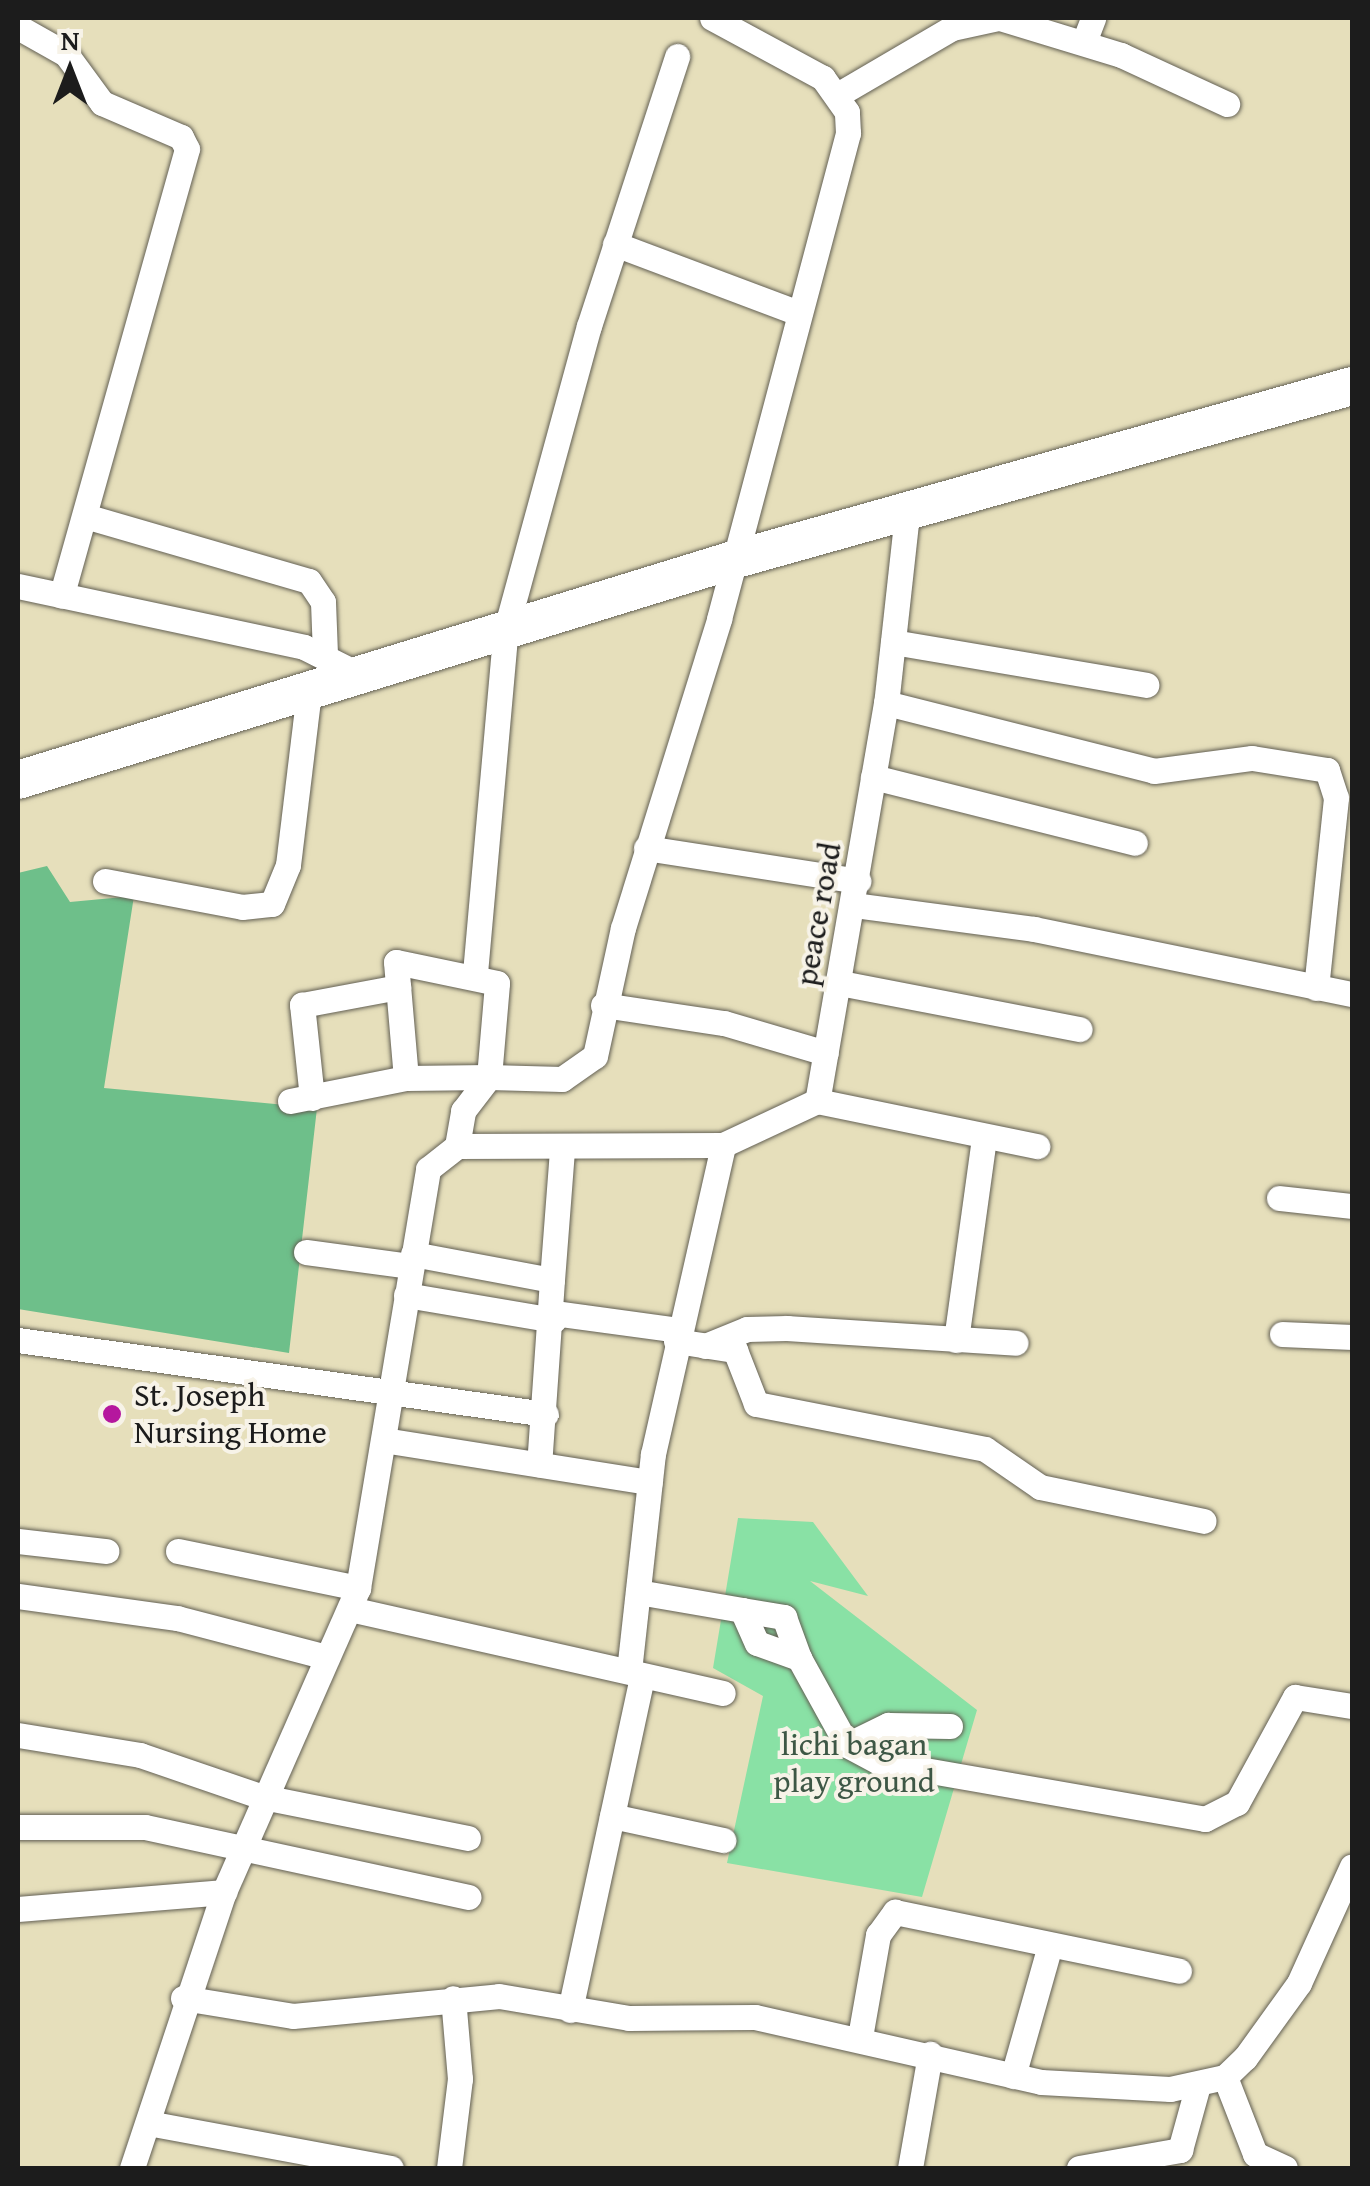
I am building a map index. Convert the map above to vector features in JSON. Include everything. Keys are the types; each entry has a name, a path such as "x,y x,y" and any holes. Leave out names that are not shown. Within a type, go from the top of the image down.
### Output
{"main road":[{"path":"18,780 733,560 1352,386"}],"street":[{"path":"398,987 302,1005 301,1099 406,1078 562,1080 590,1068 646,848 733,560 848,133 838,94 798,59 712,18"},
{"path":"838,94 952,28 999,18 1088,30 1227,104"},
{"path":"18,27 66,54 102,104 181,137 186,149 62,596"},
{"path":"475,974 506,629 615,244 677,56"},
{"path":"615,244 800,313"},
{"name":"peace road","path":"816,1101 840,984 886,703 907,514"},
{"path":"85,516 309,580 323,602 325,655"},
{"path":"18,586 325,655 360,676"},
{"path":"893,642 1146,685"},
{"path":"104,882 242,907 272,904 288,865 309,692"},
{"path":"886,703 1154,771 1252,758 1326,770 1336,798 1316,988"},
{"path":"873,777 1135,842"},
{"path":"646,848 1352,994"},
{"path":"406,1078 396,962 475,974 500,994 489,1077 463,1111 458,1146"},
{"path":"840,984 1080,1029"},
{"path":"603,1005 724,1023 826,1053"},
{"path":"132,2168 183,1998 224,1892 323,1656 354,1599 428,1169 458,1146 562,1151 723,1145 816,1101 1037,1146"},
{"path":"956,1340 984,1137"},
{"path":"570,2010 612,1816 636,1673 638,1592 650,1482 677,1335 723,1145"},
{"path":"539,1465 554,1317 552,1280 562,1151"},
{"path":"1279,1198 1352,1206"},
{"path":"306,1252 412,1260 552,1280"},
{"path":"406,1295 677,1335 705,1346 735,1350 756,1404 985,1448 1040,1487 1204,1521"},
{"path":"705,1346 760,1328 1016,1343"},
{"path":"1282,1334 1352,1338"},
{"path":"18,1340 546,1414"},
{"path":"384,1440 650,1482"},
{"path":"18,1541 106,1551"},
{"path":"178,1551 723,1693"},
{"path":"638,1592 742,1610 757,1643 799,1658 847,1745 879,1762 1218,1819 1237,1803 1294,1697 1352,1706"},
{"path":"18,1596 177,1618 323,1656"},
{"path":"847,1745 888,1725 950,1726"},
{"path":"18,1735 140,1755 263,1797 468,1838"},
{"path":"612,1816 723,1840"},
{"path":"18,1827 146,1827 468,1898"},
{"path":"183,1998 293,2016 453,1998 570,2010 754,2018 860,2037 1012,2076 1198,2085 1226,2077 1299,1983 1352,1867"},
{"path":"18,1909 224,1892"},
{"path":"860,2037 887,1915 1178,1971"},
{"path":"1012,2076 1050,1945"},
{"path":"449,2168 460,2080 453,1998"},
{"path":"910,2168 930,2054"},
{"path":"1226,2077 1255,2154 1284,2168"},
{"path":"1080,2168 1180,2150 1198,2085"},
{"path":"148,2123 392,2168"}],"green space":[{"path":"47,866 70,902 134,896 104,1088 317,1108 289,1353 18,1309 18,873"},
{"name":"lichi bagan play ground","path":"738,1518 813,1522 868,1596 810,1581 977,1710 922,1897 727,1863 763,1696 713,1668"}],"place":[{"name":"St. Joseph Nursing Home","path":"112,1414"}]}
